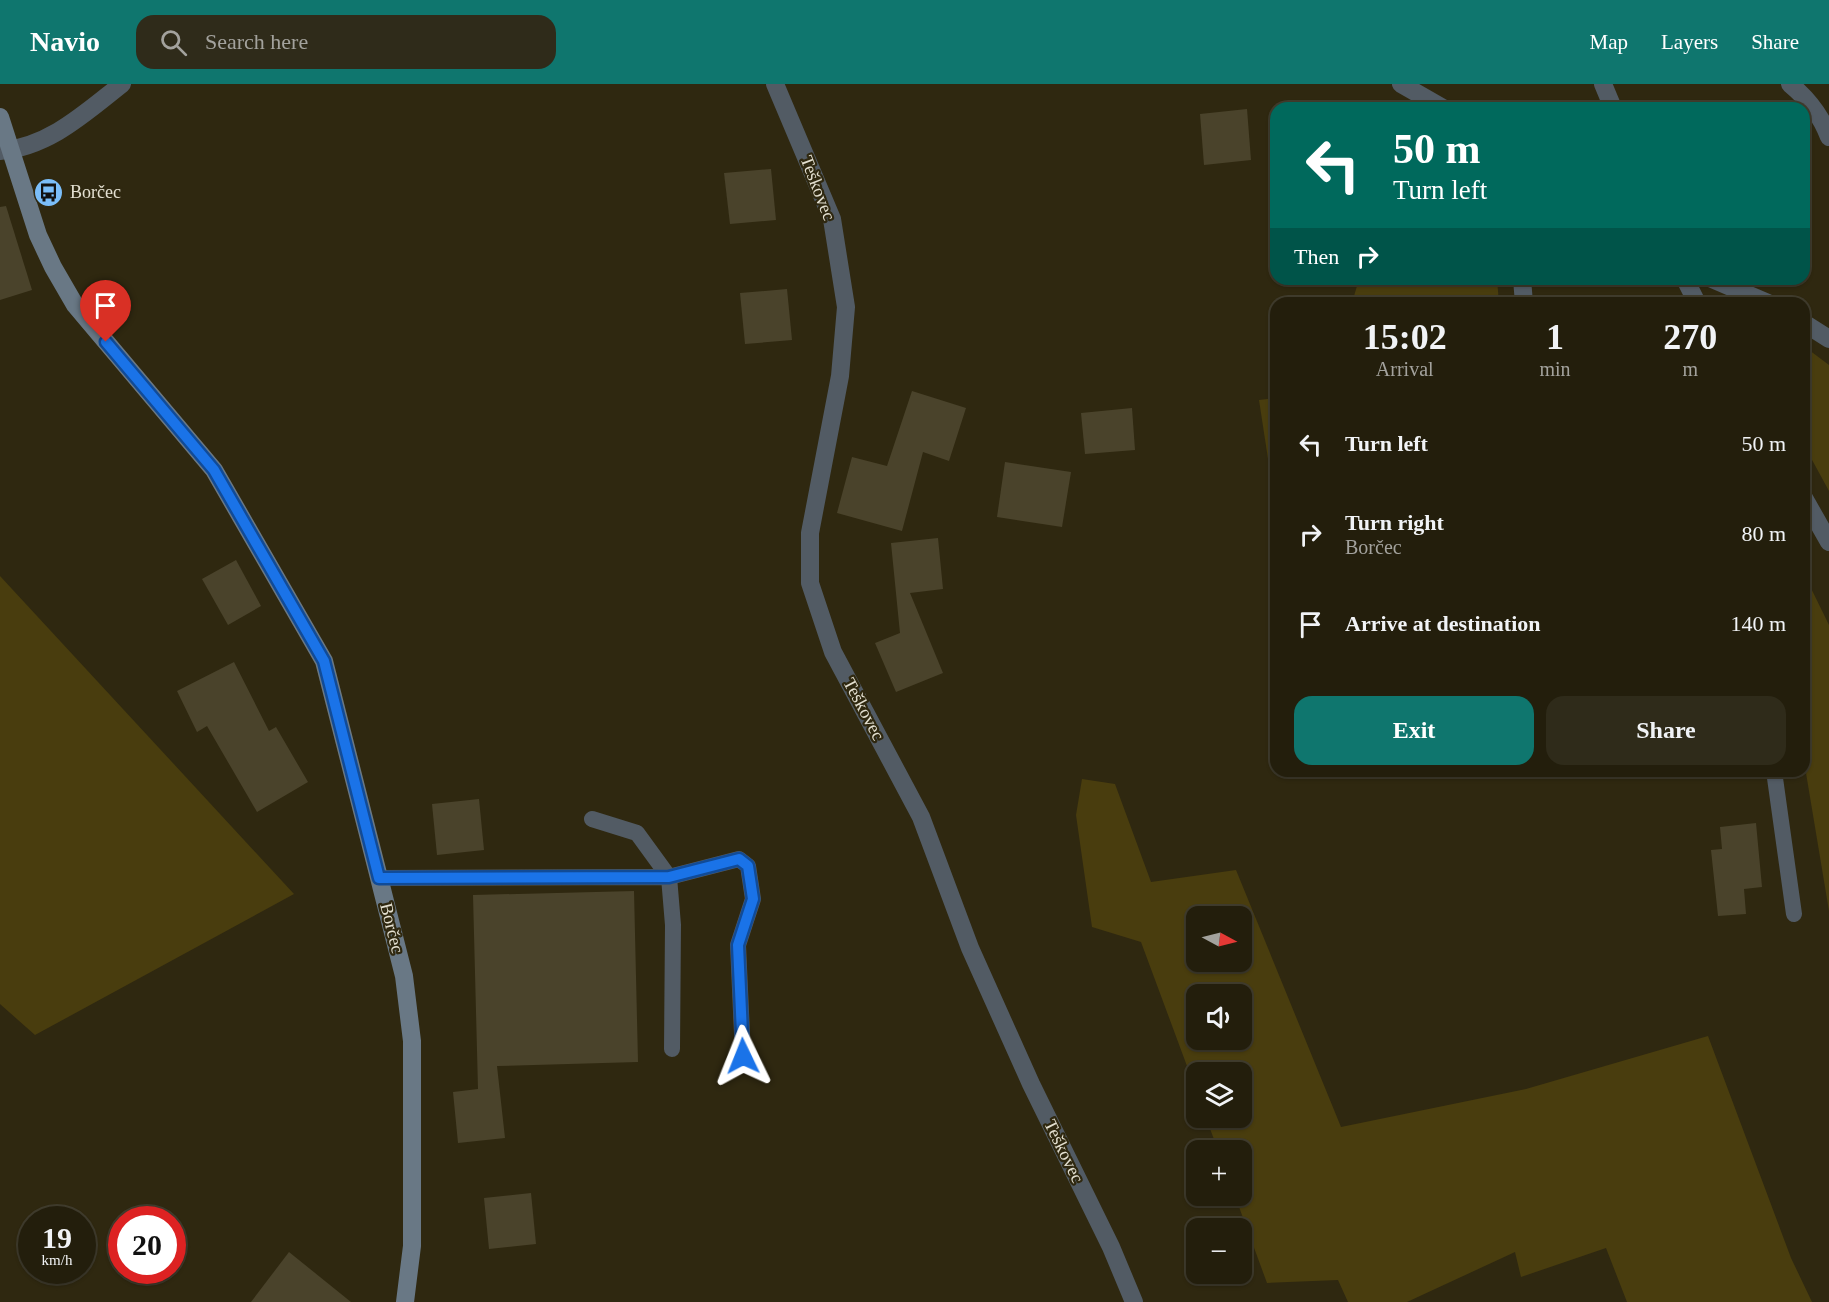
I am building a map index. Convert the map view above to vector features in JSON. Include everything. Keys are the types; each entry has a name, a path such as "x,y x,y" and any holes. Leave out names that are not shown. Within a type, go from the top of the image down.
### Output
{"street":[{"path":"5,151 54,136 122,84"},
{"name":"Teškovec","path":"776,84 832,219 846,307 840,376 810,533 810,583 833,652 921,817 970,948 1031,1084 1112,1247 1134,1302"},
{"path":"1401,84 1432,102"},
{"path":"1603,84 1610,102"},
{"path":"1790,84 1809,102"},
{"path":"1810,103 1823,122 1829,137"},
{"name":"Borčec","path":"0,117 5,151 38,235 75,305 214,470 324,661 404,976 412,1041 412,1246 405,1302"},
{"path":"1726,285 1754,297"},
{"path":"1810,327 1829,339"},
{"path":"1810,509 1829,542"}],"lane":[{"path":"1775,777 1794,914"},
{"path":"592,819 637,833 669,877 674,925 672,1049"},
{"path":"379,878 669,877 739,859 748,866 753,899 738,945 743,1056"}],"shaded area":[{"path":"1357,285 1498,285 1498,297 1354,297"},
{"path":"1810,351 1829,365 1829,491 1810,456"},
{"path":"1270,399 1270,472 1259,400"},
{"path":"0,576 294,894 35,1035 0,1004"},
{"path":"1810,586 1829,625 1829,911 1807,777 1810,777"},
{"path":"1082,779 1115,784 1151,882 1236,870 1251,906 1186,906 1186,972 1252,972 1252,909 1341,1127 1526,1089 1708,1036 1791,1258 1812,1302 1627,1302 1606,1248 1521,1277 1515,1252 1407,1302 1348,1302 1338,1280 1267,1283 1252,1242 1252,1218 1243,1218 1239,1206 1252,1206 1252,1140 1214,1140 1210,1128 1252,1128 1252,1062 1186,1063 1141,942 1092,927 1076,815"}],"building":[{"path":"1247,109 1251,160 1204,165 1200,114"},
{"path":"771,169 776,220 730,224 724,173"},
{"path":"6,206 32,290 0,300 0,207"},
{"path":"787,289 792,340 745,344 740,293"},
{"path":"912,391 966,408 949,461 923,452 902,531 837,513 852,457 887,466"},
{"path":"1132,408 1135,450 1085,454 1081,413"},
{"path":"1005,462 1071,472 1062,527 997,517"},
{"path":"938,538 943,589 910,593 943,673 896,692 875,643 900,633 891,543"},
{"path":"236,560 261,606 228,625 202,579"},
{"path":"234,662 269,731 276,727 308,782 257,812 207,726 197,732 177,691"},
{"path":"479,799 484,850 437,855 432,804"},
{"path":"1756,823 1762,887 1744,889 1746,914 1718,916 1711,850 1722,849 1720,827"},
{"path":"634,891 638,1062 497,1066 505,1138 458,1143 453,1092 478,1089 473,895"},
{"path":"531,1193 536,1244 489,1249 484,1198"},
{"path":"289,1252 351,1302 251,1302"}],"place":[{"name":"Borčec","path":"49,192"}],"route":[{"path":"106,342 214,470 324,661 379,878 669,877 739,859 748,866 753,899 738,945 743,1056"}]}
